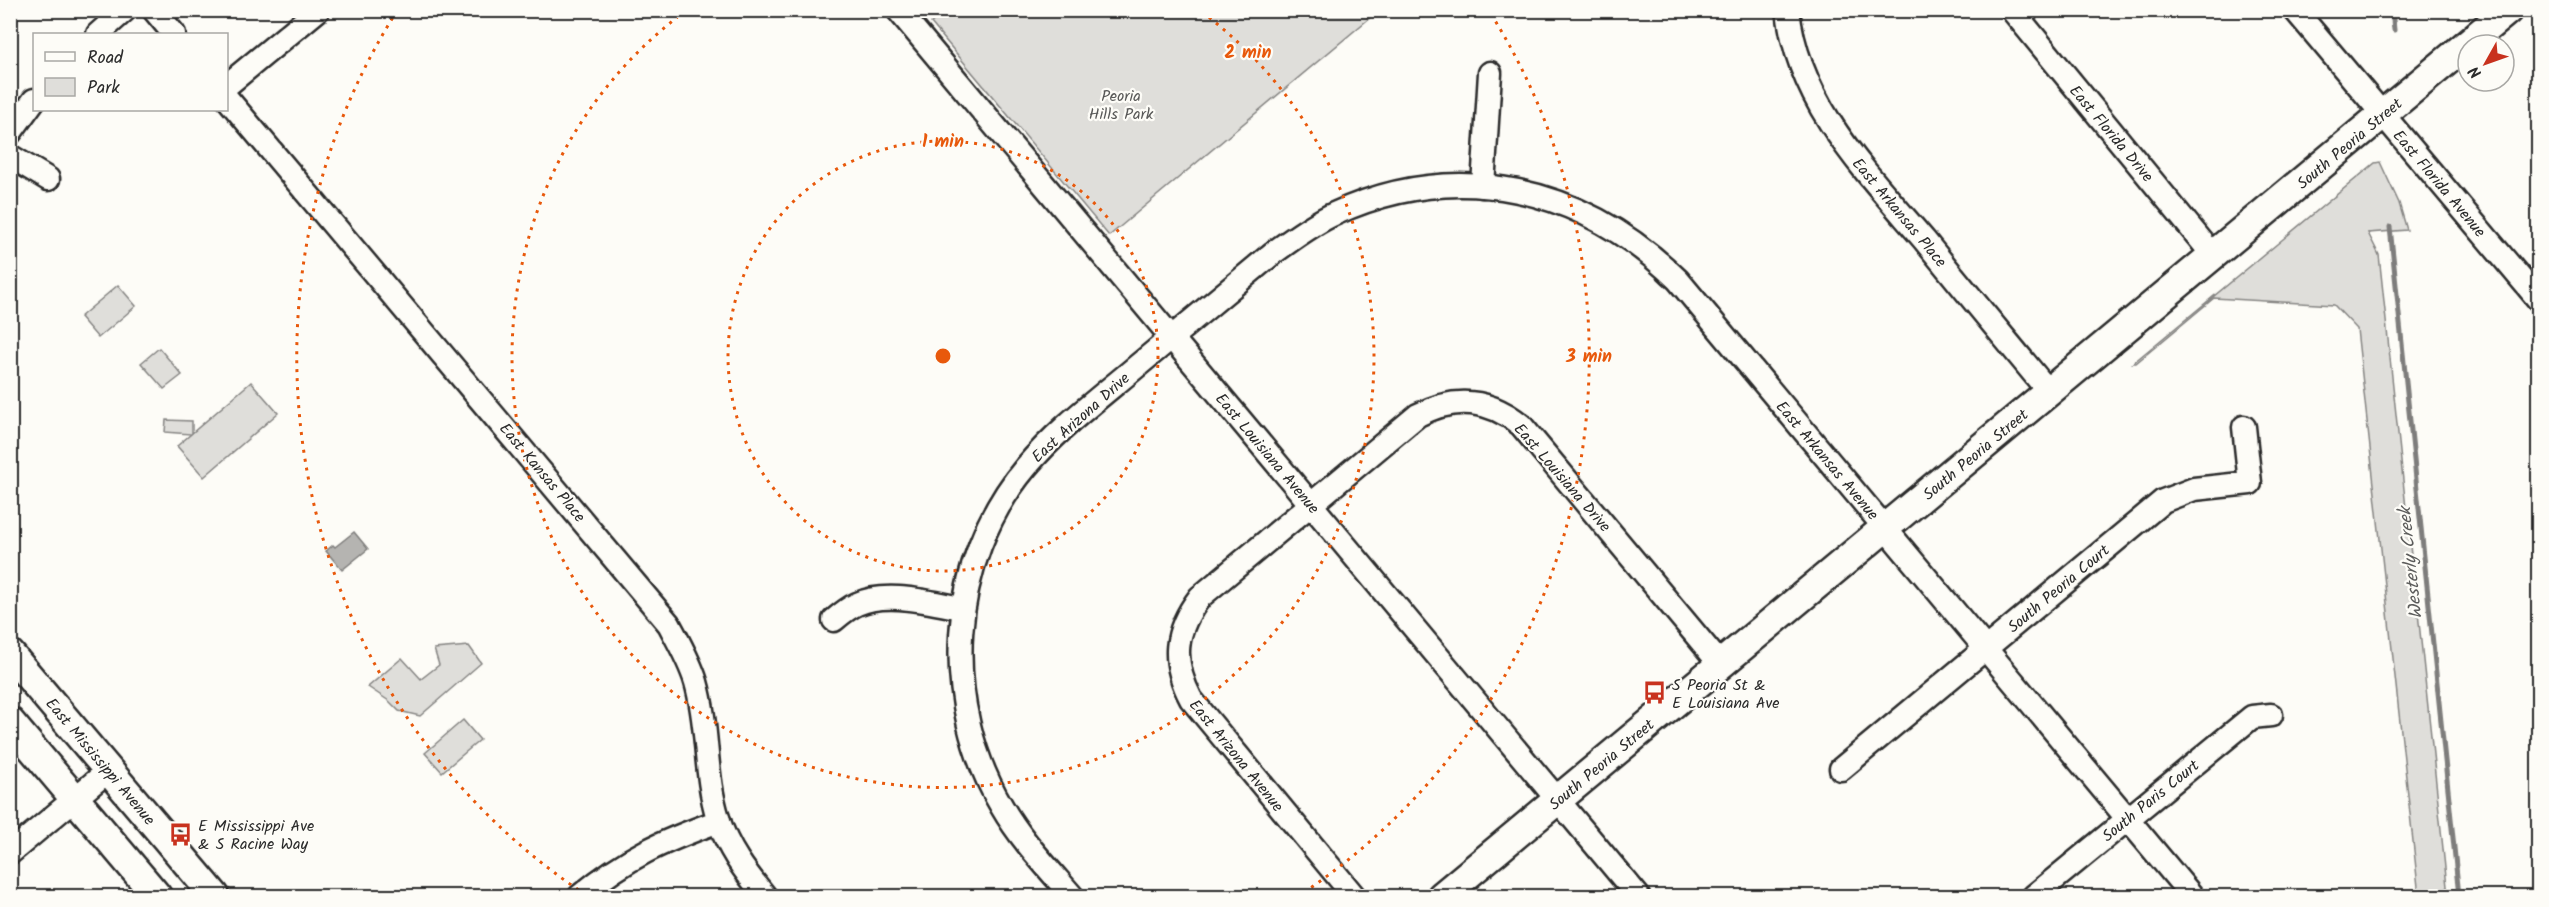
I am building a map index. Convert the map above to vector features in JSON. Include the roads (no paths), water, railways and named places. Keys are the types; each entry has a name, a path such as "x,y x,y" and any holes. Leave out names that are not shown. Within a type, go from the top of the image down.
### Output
{"main road":[{"name":"South Peoria Street","path":"1442,897 2508,10"},
{"name":"East Mississippi Avenue","path":"10,654 215,897"},
{"path":"10,722 157,897"}],"street":[{"path":"99,33 125,10"},
{"path":"154,10 173,33"},
{"path":"228,84 318,10"},
{"name":"East Louisiana Avenue","path":"898,10 1638,897"},
{"name":"East Arkansas Place","path":"1788,10 1800,62 1812,90 1843,143 2049,392"},
{"name":"East Florida Drive","path":"2012,10 2213,255"},
{"name":"East Florida Avenue","path":"2295,10 2538,299"},
{"path":"1483,186 1490,73"},
{"name":"East Kansas Place","path":"228,99 669,624 688,660 696,682 704,721 709,780 719,821 739,861 765,897"},
{"path":"10,133 33,101"},
{"path":"10,156 48,179"},
{"name":"East Arizona Drive","path":"1072,897 1013,824 987,779 975,750 962,689 960,658 963,608 969,580 982,541 1006,494 1024,468 1068,424 1273,253 1306,229 1361,203 1421,188 1483,186"},
{"name":"East Arkansas Avenue","path":"1483,186 1534,194 1592,216 1632,239 1678,280 2192,897"},
{"name":"East Louisiana Drive","path":"1311,504 1418,415 1455,402 1488,405 1508,414 1521,425 1721,664"},
{"name":"South Peoria Court","path":"1841,769 2163,501 2194,489 2250,483 2244,427"},
{"name":"East Arizona Avenue","path":"1311,504 1200,597 1190,610 1181,630 1178,668 1191,699 1354,897"},
{"path":"834,620 858,603 874,599 905,599 963,608"},
{"name":"South Paris Court","path":"2034,897 2252,717 2271,715"},
{"path":"10,854 109,770"},
{"path":"580,897 606,875 639,853 719,821"}],"waterway":[{"name":"Westerly Creek","path":"2392,10 2394,30"},
{"name":"Westerly Creek","path":"2390,227 2459,896"}],"place":[{"name":"S Peoria St & E Louisiana Ave","path":"1654,693"},
{"name":"E Mississippi Ave & S Racine Way","path":"180,834"}],"park label":[{"name":"Peoria Hills Park","path":"1121,104"}]}
